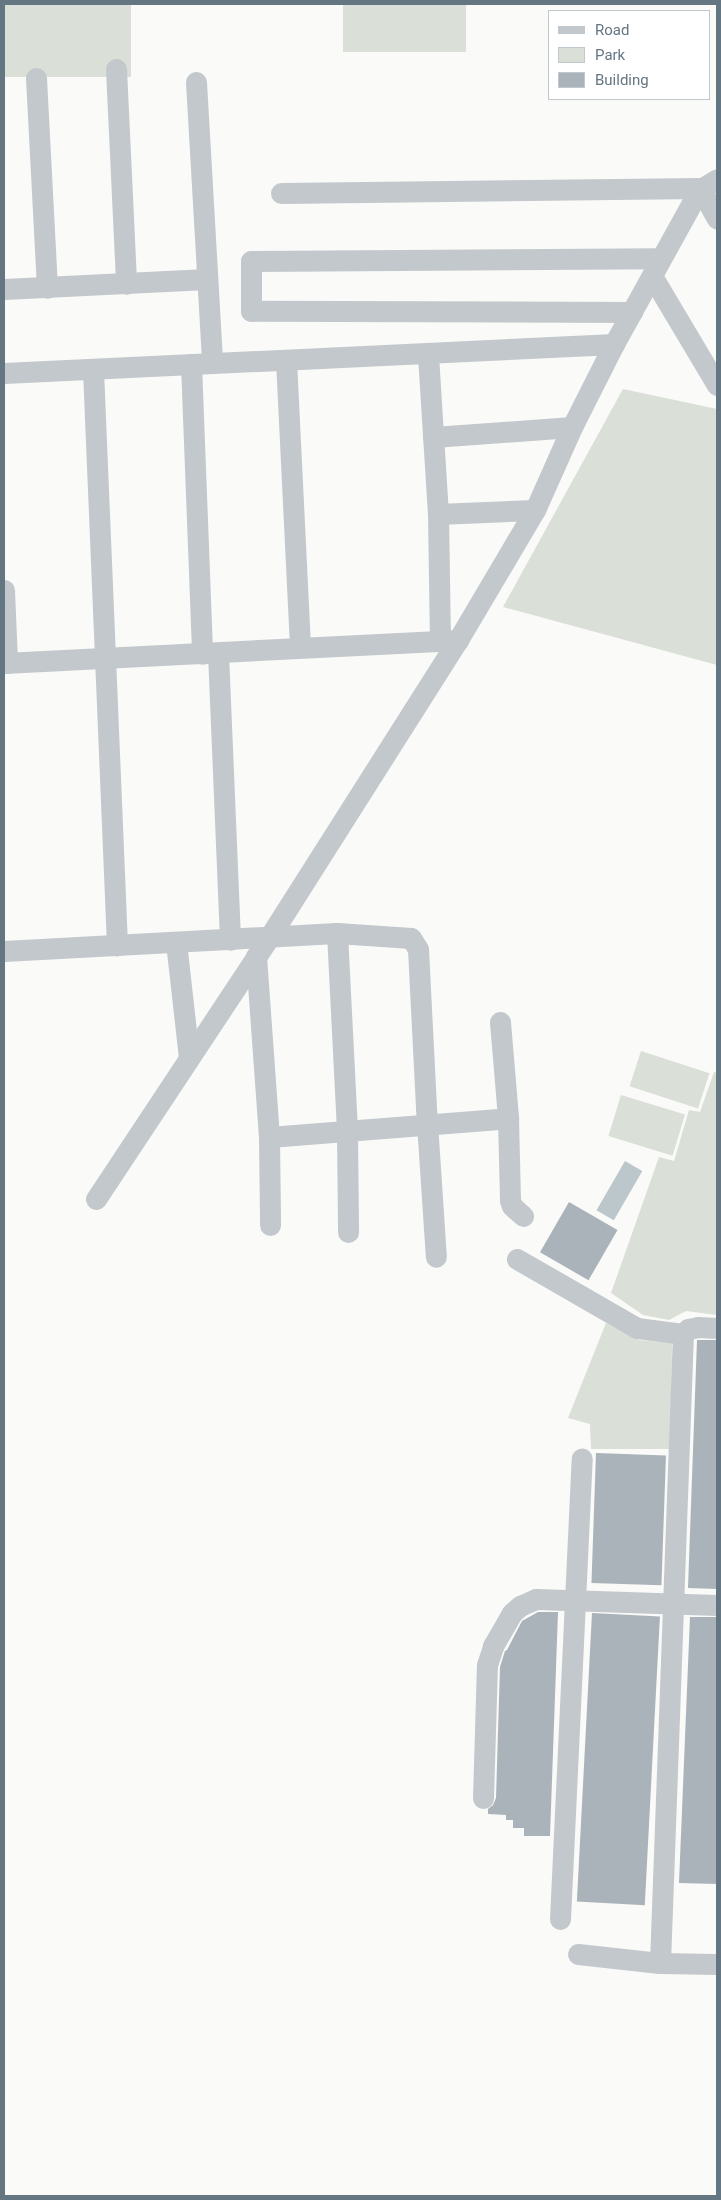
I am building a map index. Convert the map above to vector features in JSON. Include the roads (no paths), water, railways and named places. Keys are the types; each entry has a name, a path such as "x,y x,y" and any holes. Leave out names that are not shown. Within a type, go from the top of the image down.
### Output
{"street":[{"path":"116,69 126,284"},
{"path":"36,78 47,288"},
{"path":"196,82 207,279 202,363 210,653 230,940"},
{"path":"281,194 709,184"},
{"path":"709,184 717,219"},
{"path":"96,1199 270,936 449,640 535,510 572,428 614,344 657,267 709,184"},
{"path":"632,312 251,311 251,261 657,267"},
{"path":"657,267 717,385"},
{"path":"4,289 207,279"},
{"path":"4,374 202,363 428,355 614,344"},
{"path":"428,355 438,514 449,640"},
{"path":"286,360 300,647"},
{"path":"94,370 104,659 117,945"},
{"path":"433,437 572,428"},
{"path":"438,514 535,510"},
{"path":"4,590 5,663 449,640"},
{"path":"337,933 347,1132 348,1232"},
{"path":"4,951 337,933 411,938 416,944 436,1257"},
{"path":"176,942 189,1057"},
{"path":"256,956 269,1137 270,1225"},
{"path":"500,1022 508,1118 510,1200 512,1206 523,1216"},
{"path":"269,1137 508,1118"},
{"path":"517,1259 637,1328 683,1334"},
{"path":"660,1963 683,1334 688,1329 698,1327 717,1328"},
{"path":"560,1919 582,1459"},
{"path":"483,1798 487,1665 493,1646 512,1613 520,1606 536,1599 717,1605"},
{"path":"578,1954 660,1963 717,1964"}]}
